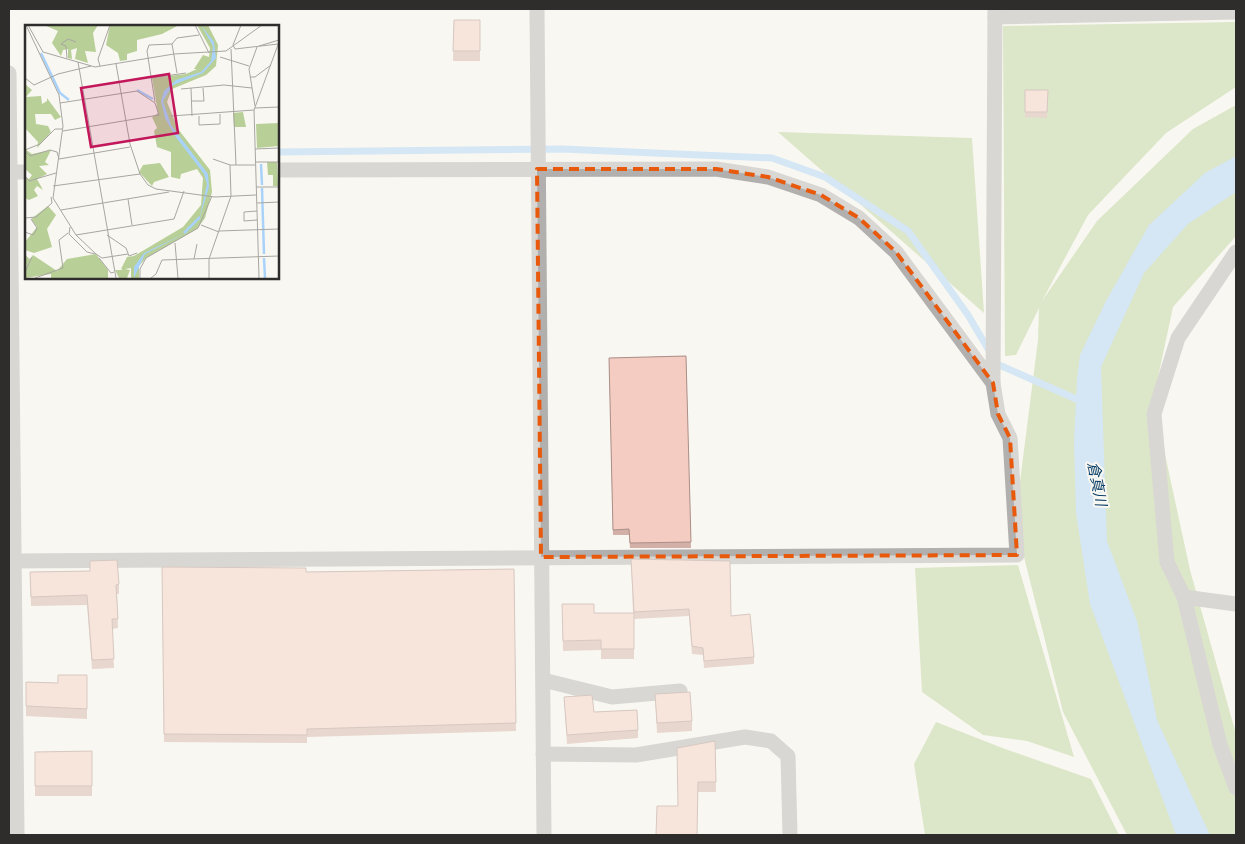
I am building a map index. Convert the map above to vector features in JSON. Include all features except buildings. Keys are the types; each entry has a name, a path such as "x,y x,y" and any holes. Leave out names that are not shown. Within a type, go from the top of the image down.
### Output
{"street":[{"path":"537,9 536,164 544,835"},
{"path":"11,561 1018,555 1010,438 998,414 993,377 995,13 1236,12"},
{"path":"9,73 11,561 17,835"},
{"path":"279,170 536,164 716,169 768,177 821,195 859,218 896,252 993,377"},
{"path":"9,172 25,172"},
{"path":"1236,252 1178,338 1154,414 1166,562 1184,597 1220,745 1236,788"},
{"path":"1184,597 1236,604"},
{"path":"542,680 612,697 680,691"},
{"path":"543,754 636,754 745,737 771,741 788,756 790,835"}],"highlighted area":[{"path":"537,169 716,169 768,177 821,195 859,218 896,252 993,383 998,414 1010,438 1017,555 541,557"}],"green space":[{"path":"1236,22 1236,87 1166,133 1088,215 1042,301 1097,221 1193,129 1236,105 1236,236 1173,307 1155,391 1166,459 1190,570 1236,734 1236,835 1127,835 1063,712 1015,521 1038,340 1039,308 1016,355 1005,356 1003,26"},
{"path":"778,132 972,138 984,313"},
{"path":"1018,565 1074,757 1027,741 983,735 922,692 915,568"},
{"path":"936,722 1005,749 1091,779 1119,835 925,835 914,764"}],"water":[{"name":"倉真川","path":"1236,156 1236,192 1188,224 1144,273 1101,367 1107,541 1137,621 1157,720 1210,835 1176,835 1090,604 1076,513 1074,443 1077,379 1080,355 1106,301 1149,225 1205,173"}],"waterway":[{"path":"279,152 562,149 772,158 825,177 908,231 968,315 997,364 1083,402"}]}
